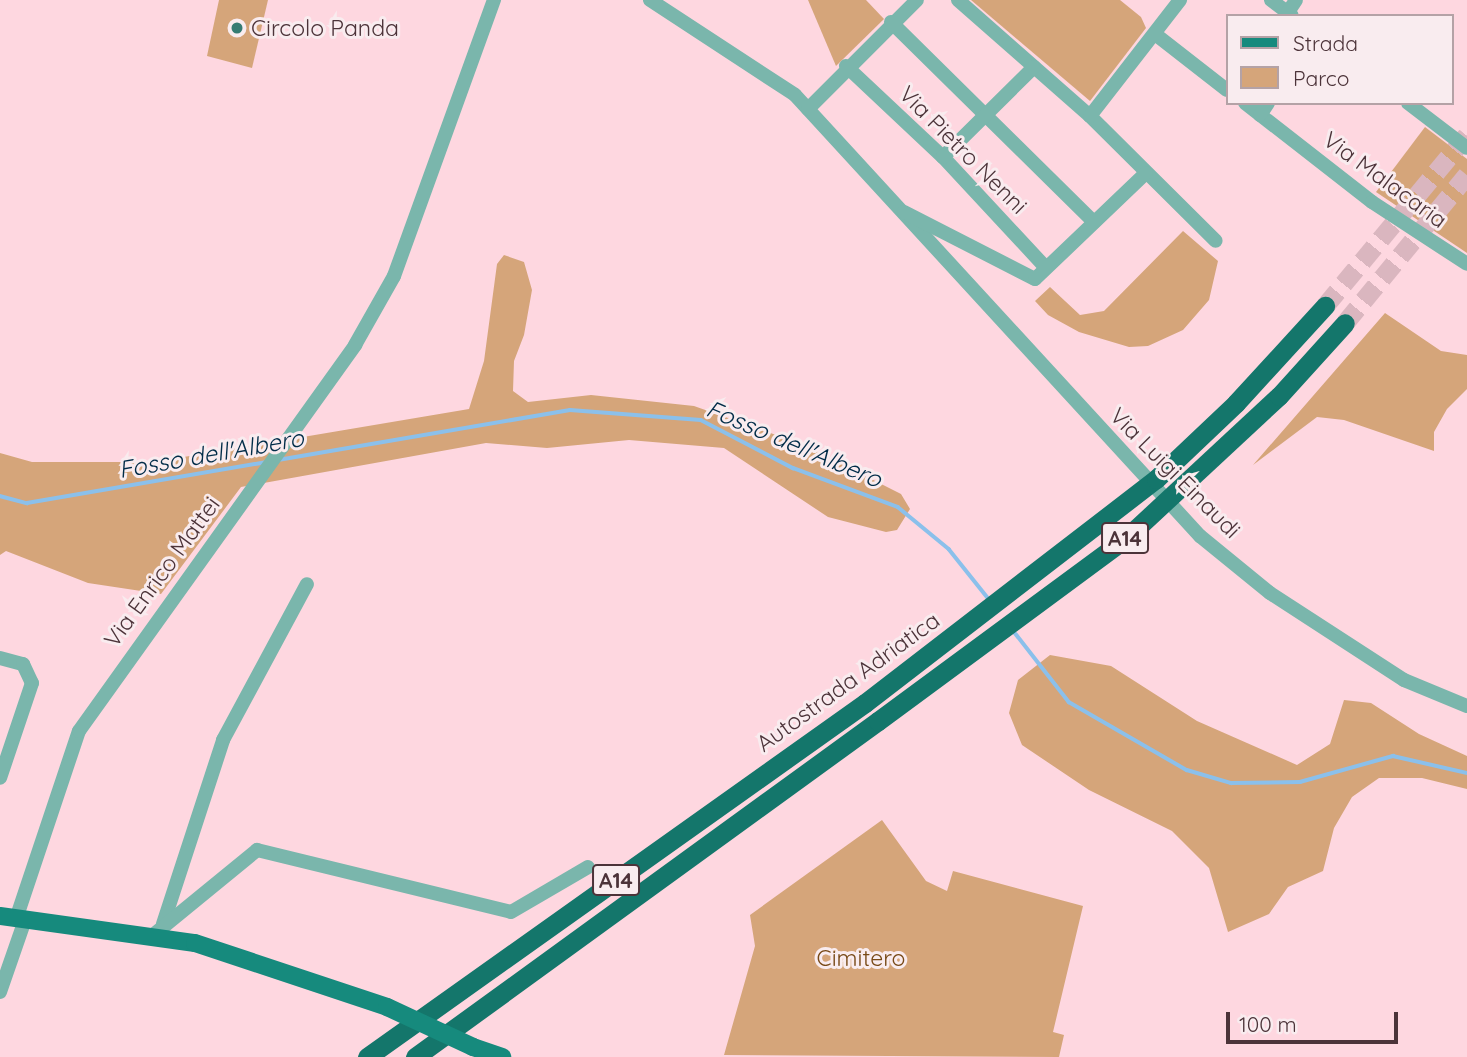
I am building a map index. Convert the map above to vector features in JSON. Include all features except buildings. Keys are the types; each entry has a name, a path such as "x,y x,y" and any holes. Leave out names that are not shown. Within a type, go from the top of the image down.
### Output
{"highway":[{"name":"Autostrada Adriatica","path":"368,1057 865,703 1156,479 1228,411 1325,306"},
{"name":"A14","path":"415,1057 1126,538 1279,396 1345,323"}],"main road":[{"path":"14,918 158,930 387,1007 473,1047 502,1057"}],"street":[{"name":"Via Enrico Mattei","path":"0,992 14,918 79,731 355,345 394,276 494,0"},
{"name":"Via Luigi Einaudi","path":"650,0 770,75 808,109 1200,536 1270,593 1338,638 1404,680 1467,706"},
{"path":"808,109 846,66 917,0"},
{"path":"958,0 1090,116 1216,241"},
{"path":"1090,116 1180,0"},
{"path":"1271,0 1292,9"},
{"path":"891,22 1094,222"},
{"path":"1155,34 1226,89"},
{"name":"Via Pietro Nenni","path":"846,66 943,157 1046,268"},
{"path":"943,157 1034,67"},
{"path":"1411,105 1467,148"},
{"name":"Via Malacaria","path":"1264,109 1372,202 1467,264"},
{"path":"1046,268 1146,173"},
{"name":"Via Luigi Einaudi","path":"900,210 1035,279 1046,268"},
{"path":"158,930 223,740 307,584"},
{"path":"0,778 32,683 23,664 7,658"},
{"path":"158,930 257,850 511,912 588,866"}],"green space":[{"name":"Circolo Panda","path":"219,0 268,0 252,68 207,56"},
{"path":"808,0 866,0 884,19 836,66"},
{"path":"971,0 1120,0 1141,17 1146,28 1090,101"},
{"path":"1425,127 1467,159 1467,253 1376,192"},
{"path":"1183,231 1218,261 1209,300 1183,330 1148,346 1129,347 1079,332 1048,315 1035,301 1050,287 1080,315 1104,311"},
{"path":"504,255 524,262 532,290 524,335 514,361 513,391 528,402 591,395 694,406 804,445 901,494 910,509 897,530 886,532 828,517 724,448 629,440 547,448 486,443 241,487 161,594 88,583 6,551 0,555 0,453 32,462 154,462 469,409 484,361 497,264"},
{"path":"1385,313 1441,351 1467,355 1467,389 1447,409 1434,432 1434,451 1344,420 1317,417 1253,465"},
{"path":"1050,655 1111,666 1197,721 1297,765 1330,744 1344,700 1371,703 1419,734 1467,756 1467,789 1422,778 1379,778 1352,797 1334,828 1323,871 1288,887 1269,914 1228,932 1209,868 1172,831 1089,790 1022,745 1009,713 1018,680"},
{"name":"Cimitero","path":"882,820 926,881 947,891 953,871 1083,906 1053,1032 1064,1035 1059,1057 724,1055 755,946 750,915"}],"waterway":[{"name":"Fosso dell'Albero","path":"278,460 570,410 701,420 793,468 898,507 949,549 988,598"},
{"name":"Fosso dell'Albero","path":"0,496 27,503 267,462"},
{"name":"Fosso dell'Albero","path":"1012,629 1069,702 1187,770 1231,783 1300,782 1393,756 1467,773"}],"tunnel":[{"path":"1325,306 1467,135"},
{"path":"1345,323 1467,175"}],"place":[{"name":"Circolo Panda","path":"237,28"}]}
